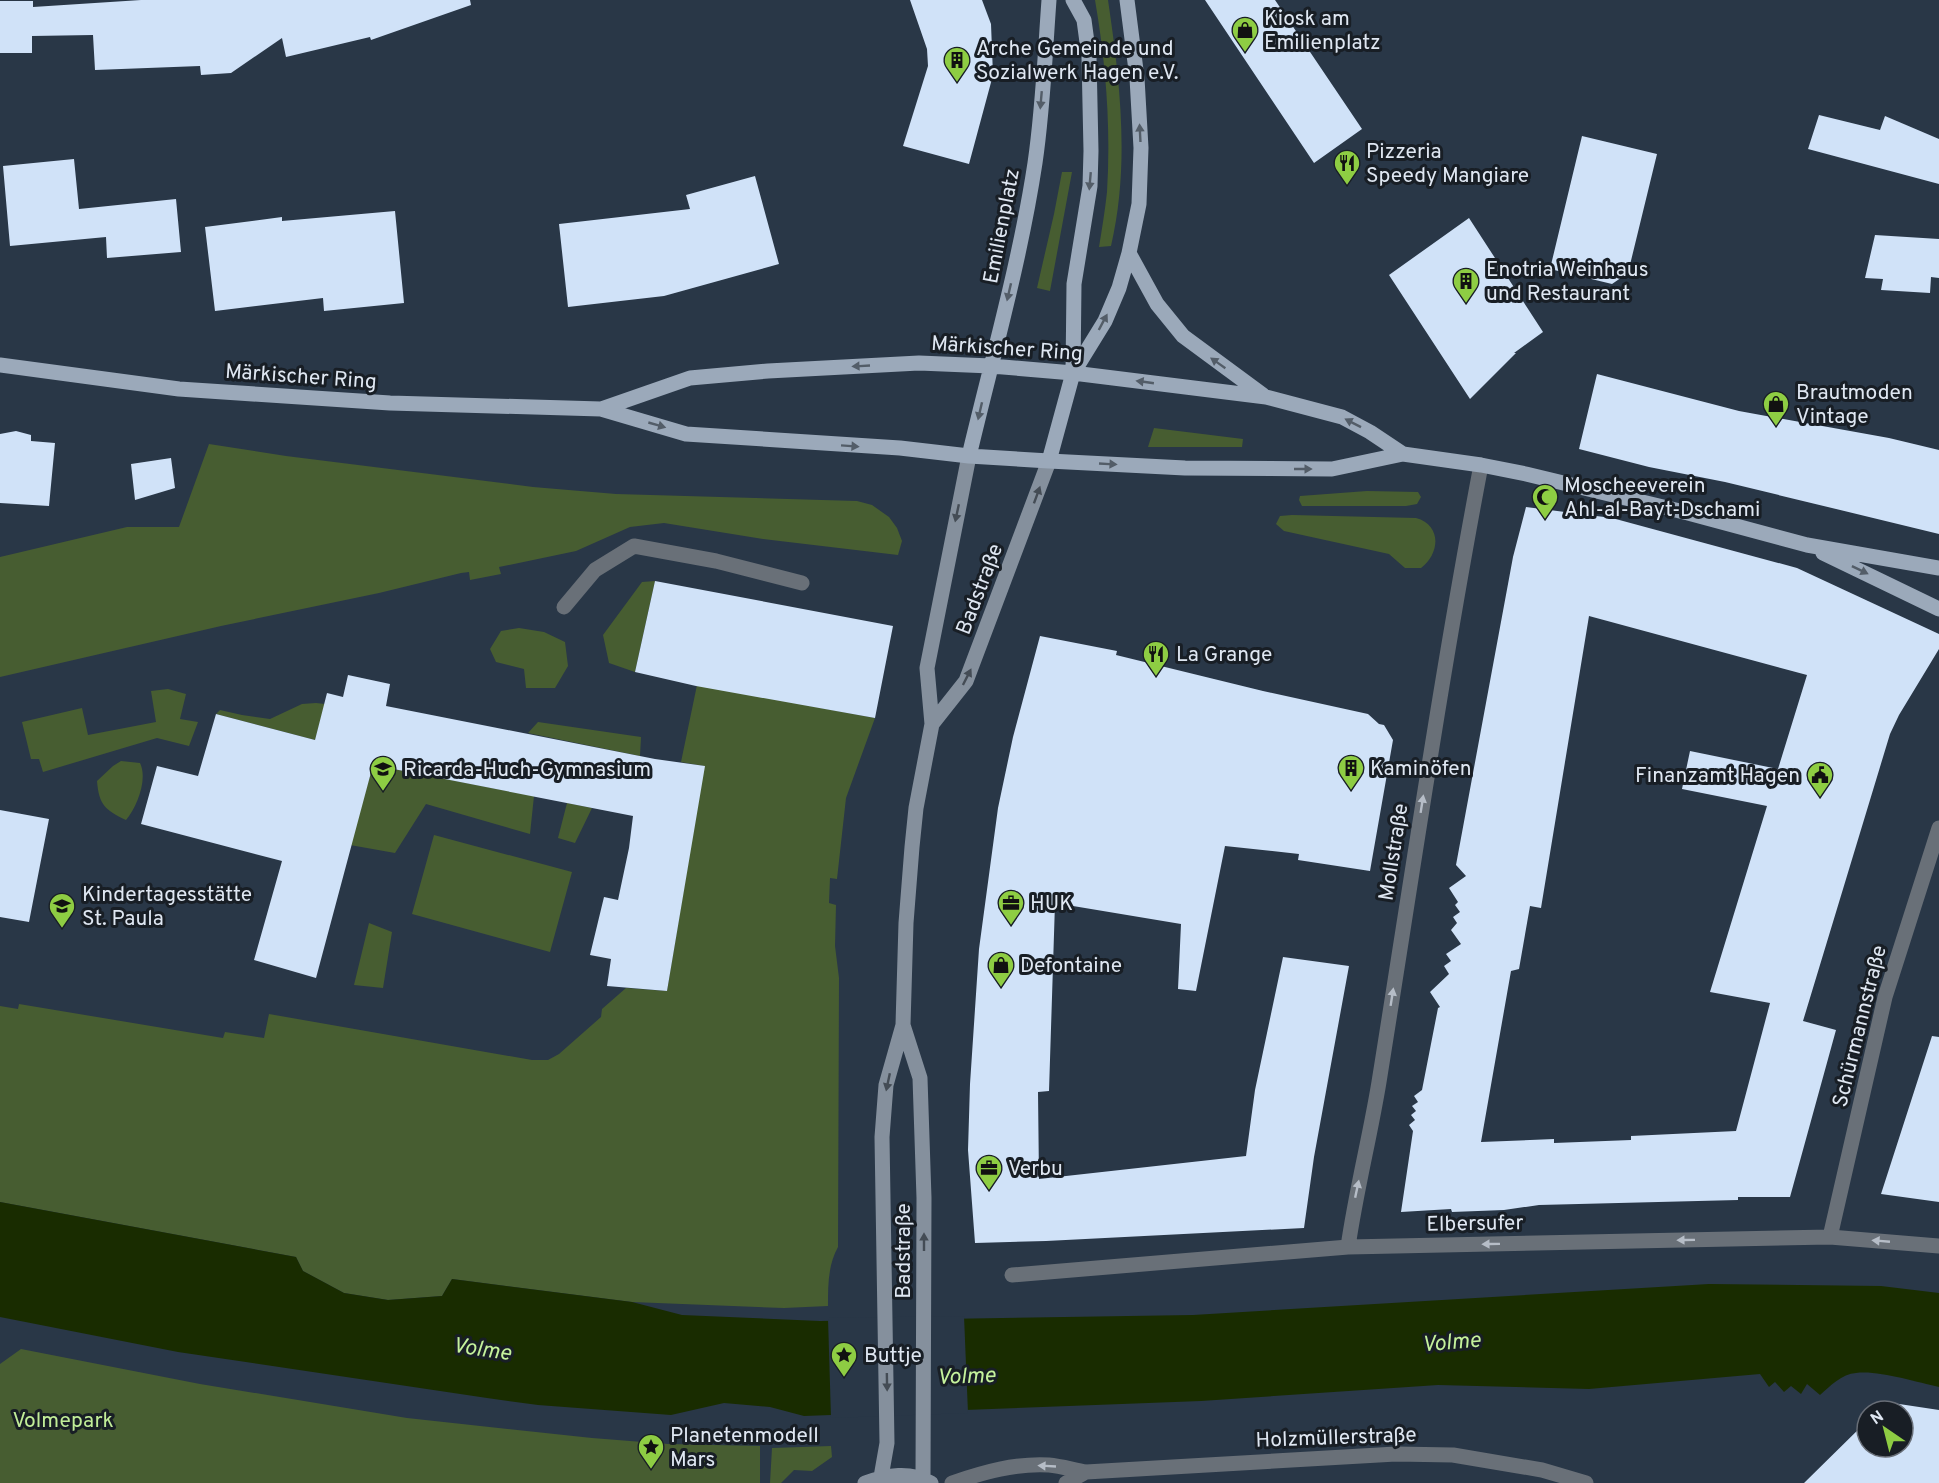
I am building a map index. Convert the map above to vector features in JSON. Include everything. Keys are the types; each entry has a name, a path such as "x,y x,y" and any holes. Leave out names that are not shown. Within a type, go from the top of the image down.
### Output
{"main road":[{"name":"Emilienplatz","path":"969,456 1010,291 1035,161 1049,0"},
{"path":"1049,461 1073,373 1074,284 1090,186 1089,57 1084,20 1073,0"},
{"path":"1073,373 1105,321 1119,288 1130,253 1139,204 1141,148 1137,78 1127,0"},
{"path":"1130,253 1157,304 1183,336 1266,396"},
{"name":"Märkischer Ring","path":"601,409 690,378 768,371 919,363 991,366 1073,373 1266,396 1342,417 1371,432 1403,454"},
{"name":"Märkischer Ring","path":"0,365 191,390 390,404 601,409 686,434 900,448 969,456 1185,468 1332,469 1403,454 1481,465 1676,510 1807,545 1939,568"},
{"name":"Märkischer Ring","path":"1807,545 1939,609"}],"street":[{"name":"Badstraße","path":"881,1477 887,1443 882,1137 886,1085 903,1025 906,923 912,847 916,808 932,724 927,668 969,456"},
{"name":"Badstraße","path":"932,724 966,681 1049,461"},
{"name":"Mollstraße","path":"1348,1247 1354,1206 1379,1086 1433,734 1481,465"},
{"path":"564,607 595,570 634,546 716,561 802,583"},
{"name":"Schürmannstraße","path":"1830,1237 1885,997 1939,828"},
{"name":"Badstraße","path":"903,1025 920,1078 924,1198 923,1441 927,1481"},
{"name":"Elbersufer","path":"1012,1275 1348,1247 1830,1237 1939,1246"},
{"name":"Holzmüllerstraße","path":"952,1483 1008,1467 1050,1465 1086,1472 1396,1454 1453,1455 1542,1470 1586,1483"},
{"name":"Holzmüllerstraße","path":"1066,1483 1086,1472"},
{"path":"865,1483 881,1477 902,1474 927,1481"}],"green space":[{"path":"1095,0 1108,0 1119,92 1122,154 1117,215 1111,246 1099,247 1107,192 1108,120 1105,72"},
{"path":"1062,172 1072,172 1050,291 1037,288"},
{"path":"1154,428 1243,439 1242,447 1148,447"},
{"path":"209,444 533,487 616,494 857,501 872,505 889,517 902,541 898,555 763,539 664,523 630,527 576,551 499,567 501,574 470,580 469,572 461,573 0,677 0,557 127,527 179,527"},
{"path":"1367,491 1418,492 1421,497 1417,504 1406,506 1302,506 1299,500 1300,496"},
{"path":"1280,516 1416,518 1430,527 1434,533 1435,548 1421,568 1405,568 1389,554 1284,531 1276,524"},
{"path":"655,581 635,672 609,663 603,635 642,582"},
{"path":"519,628 544,632 565,642 568,666 555,688 526,688 524,669 496,662 490,649 501,631"},
{"path":"697,685 875,718 846,798 837,879 830,878 829,903 836,905 835,946 839,978 838,1247 830,1268 828,1306 784,1308 632,1302 452,1279 442,1296 388,1300 344,1293 303,1271 296,1257 0,1202 0,1006 18,1009 19,1004 223,1038 225,1032 264,1038 269,1014 532,1060 548,1060 559,1054 601,1017 602,1009 626,988 667,991 704,766 681,762"},
{"path":"168,689 186,694 180,719 198,722 189,746 157,738 43,772 39,759 31,759 22,722 82,708 88,735 156,722 151,691"},
{"path":"302,704 325,704 315,740 216,714 220,710 270,719"},
{"path":"538,722 641,737 640,756 528,733"},
{"path":"121,761 140,763 143,777 140,793 126,820 104,806 99,796 97,781"},
{"path":"373,765 534,796 530,834 426,804 395,853 350,845"},
{"path":"567,803 592,808 575,843 558,838"},
{"path":"434,835 572,872 550,952 412,914"},
{"path":"369,923 392,932 383,988 354,985"},
{"name":"Volmepark","path":"21,1349 200,1384 407,1418 592,1438 668,1444 760,1446 760,1483 0,1483 0,1364"},
{"path":"831,1446 832,1457 812,1471 794,1470 781,1483 770,1483 772,1448"}],"water":[{"name":"Volme","path":"0,1202 296,1257 303,1271 344,1293 388,1300 442,1296 452,1279 632,1302 682,1315 820,1321 1193,1315 1709,1284 1881,1286 1939,1293 1939,1387 1886,1375 1856,1373 1836,1381 1820,1395 1807,1384 1801,1394 1791,1386 1784,1392 1775,1382 1769,1387 1760,1374 1589,1389 1438,1385 1201,1401 804,1416 770,1407 724,1403 671,1415 538,1405 178,1352 0,1317"}],"pier":[{"path":"964,1316 968,1413 831,1418 828,1318"}],"building":[{"path":"141,0 470,0 471,5 371,40 370,37 286,57 282,38 231,73 201,75 200,66 95,70 93,35 32,36 32,53 0,53 0,1 33,1 33,7"},
{"name":"Arche Gemeinde und Sozialwerk Hagen e.V.","path":"910,0 982,0 991,24 993,75 969,164 903,146 928,66 927,49"},
{"path":"1205,0 1275,0 1362,129 1314,163"},
{"path":"1819,115 1880,130 1885,116 1939,139 1939,184 1808,149"},
{"path":"1582,136 1657,154 1628,273 1612,284 1550,269"},
{"path":"74,159 79,209 176,199 181,252 107,258 106,237 10,246 3,166"},
{"path":"755,176 779,264 664,296 568,307 559,224 690,209 686,195"},
{"path":"395,211 404,303 324,311 323,298 215,311 205,227 282,217 282,221"},
{"name":"Enotria Weinhaus und Restaurant","path":"1469,218 1543,332 1514,353 1516,353 1470,399 1389,275"},
{"path":"1875,235 1939,239 1939,278 1931,277 1930,293 1881,290 1883,279 1865,278"},
{"path":"1597,374 1739,411 1889,438 1939,450 1939,534 1579,449"},
{"path":"16,431 31,435 31,441 55,443 49,506 0,503 0,434"},
{"path":"171,458 175,488 135,500 131,464"},
{"name":"Finanzamt Hagen","path":"1526,507 1612,518 1797,568 1939,634 1939,649 1890,734 1803,1021 1836,1030 1790,1197 1738,1197 1738,1200 1539,1205 1504,1210 1452,1212 1451,1209 1401,1212 1413,1131 1409,1125 1415,1120 1411,1115 1416,1111 1412,1106 1418,1102 1414,1096 1422,1090 1440,1007 1430,992 1449,974 1444,966 1451,961 1446,954 1461,944 1451,930 1457,923 1453,917 1460,912 1455,905 1458,902 1449,888 1466,876 1456,865 1513,557","holes":["1589,616 1807,675 1778,769 1690,751 1682,789 1767,806 1710,992 1770,1003 1736,1131 1631,1136 1631,1140 1554,1143 1554,1139 1481,1142 1511,971 1519,969 1530,906 1541,908"]},
{"path":"655,581 893,626 875,718 696,686 635,672"},
{"path":"1040,636 1117,651 1116,655 1368,714 1379,724 1384,725 1393,740 1370,871 1298,860 1299,854 1225,846 1196,991 1178,989 1181,924 1055,903 1049,1091 1038,1092 1039,1179 1246,1156 1255,1090 1283,957 1349,966 1314,1157 1304,1228 975,1243 968,1150 979,949 998,808 1013,737"},
{"name":"Ricarda-Huch-Gymnasium","path":"348,675 390,684 386,706 655,759 705,766 667,991 607,986 611,959 590,955 604,897 618,900 633,816 373,765 316,978 254,960 282,861 141,824 157,766 198,776 216,714 315,740 327,693 343,697"},
{"path":"0,810 49,819 29,922 0,917"},
{"path":"1932,1036 1939,1037 1939,1202 1881,1194"},
{"path":"1915,1406 1939,1410 1939,1483 1804,1483 1855,1433 1855,1459 1915,1459"}],"place":[{"name":"Kiosk am Emilienplatz","path":"1245,53"},
{"name":"Arche Gemeinde und Sozialwerk Hagen e.V.","path":"957,83"},
{"name":"Pizzeria Speedy Mangiare","path":"1347,186"},
{"name":"Enotria Weinhaus und Restaurant","path":"1466,304"},
{"name":"Brautmoden Vintage","path":"1776,427"},
{"name":"Moscheeverein Ahl-al-Bayt-Dschami","path":"1545,520"},
{"name":"La Grange","path":"1156,677"},
{"name":"Kaminöfen","path":"1351,791"},
{"name":"Ricarda-Huch-Gymnasium","path":"383,792"},
{"name":"Finanzamt Hagen","path":"1820,798"},
{"name":"HUK","path":"1011,926"},
{"name":"Kindertagesstätte St. Paula","path":"62,929"},
{"name":"Defontaine","path":"1001,988"},
{"name":"Verbu","path":"989,1191"},
{"name":"Buttje","path":"844,1378"},
{"name":"Planetenmodell Mars","path":"651,1470"}]}
